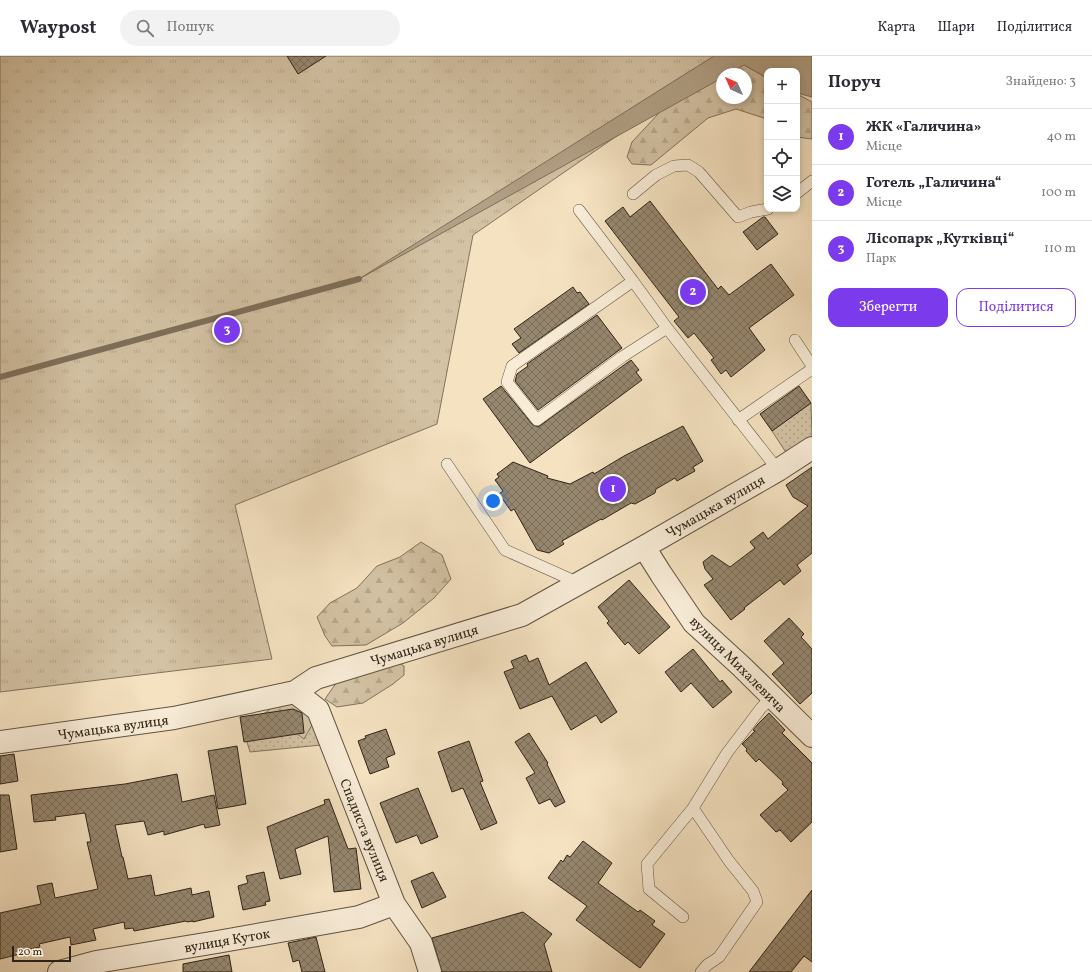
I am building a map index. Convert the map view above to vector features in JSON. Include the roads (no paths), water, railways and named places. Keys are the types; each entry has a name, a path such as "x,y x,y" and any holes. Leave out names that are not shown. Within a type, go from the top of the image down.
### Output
{"street":[{"name":"Чумацька вулиця","path":"0,742 174,718 296,692 316,678 522,615 778,470 812,448"},
{"name":"вулиця Михалевича","path":"644,547 694,623 812,736"},
{"name":"Спадиста вулиця","path":"296,692 318,710 394,904 421,943 430,972"},
{"name":"вулиця Куток","path":"59,972 96,962 359,917 394,904"}],"lane":[{"path":"633,194 656,175 674,166 688,165 699,172 738,217 751,212 764,210"},
{"path":"800,191 812,181"},
{"path":"579,210 667,328 778,470"},
{"path":"633,281 512,366 507,382 537,420 622,357 667,328"},
{"path":"795,340 812,366"},
{"path":"738,420 812,369"},
{"path":"447,464 505,550 579,583"},
{"path":"682,917 649,889 647,864 692,808 727,753 760,708 772,697"},
{"path":"692,808 729,862 753,892 757,902 720,957 707,965 701,972"}],"waterway":[{"path":"0,377 359,279"}],"place":[{"name":"Готель „Галичина“","path":"693,292"},
{"name":"Лісопарк „Кутківці“","path":"227,330"},
{"name":"ЖК «Галичина»","path":"613,489"}]}
